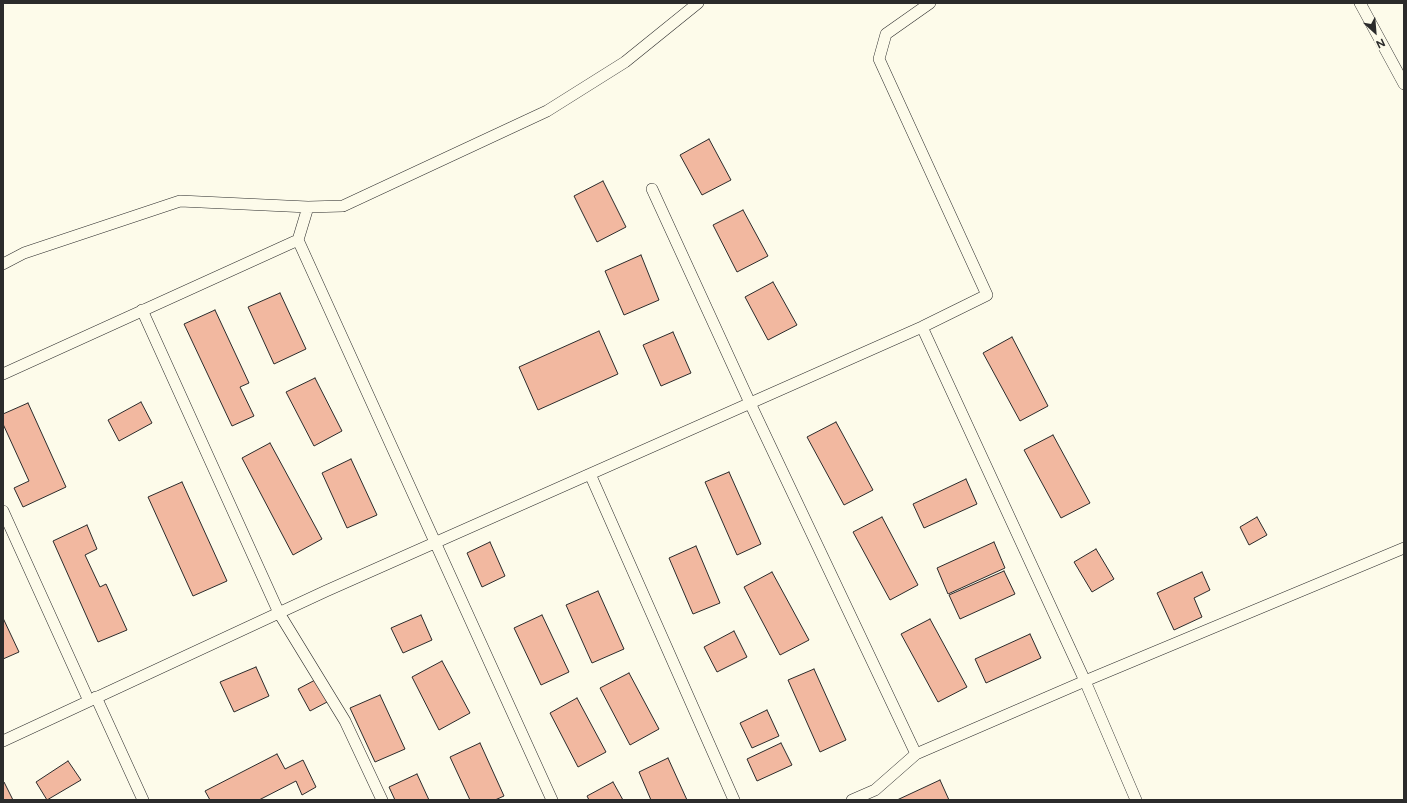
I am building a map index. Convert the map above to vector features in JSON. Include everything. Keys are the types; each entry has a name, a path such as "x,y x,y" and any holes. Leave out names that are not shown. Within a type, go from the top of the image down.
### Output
{"lane":[{"path":"3,264 24,253 180,202 308,207 343,206 547,111 625,62 698,3"},
{"path":"3,741 279,613 922,327 987,295 879,59 886,34 930,3"},
{"path":"1360,3 1404,84"},
{"path":"652,189 750,403 916,754"},
{"path":"308,207 298,240 552,800"},
{"path":"3,374 298,240"},
{"path":"142,310 279,613 345,721 382,800"},
{"path":"922,327 1085,681 1136,800"},
{"path":"590,474 734,800"},
{"path":"3,511 143,800"},
{"path":"852,800 875,790 916,754 1085,681 1404,548"}],"building":[{"path":"709,139 731,180 702,195 680,155"},
{"path":"603,181 626,227 597,242 574,196"},
{"path":"743,210 768,256 737,272 713,225"},
{"path":"641,255 659,300 624,315 605,271"},
{"path":"773,282 797,325 768,340 745,297"},
{"path":"280,293 306,349 274,364 248,307"},
{"path":"215,310 249,383 240,387 254,416 232,426 184,324"},
{"path":"599,331 618,374 538,410 519,367"},
{"path":"673,332 691,373 661,386 643,345"},
{"path":"1012,337 1048,406 1020,421 983,353"},
{"path":"315,378 342,431 314,446 286,392"},
{"path":"141,402 152,423 119,441 108,420"},
{"path":"28,403 66,487 23,507 14,488 29,481 3,424 3,414"},
{"path":"836,422 873,490 844,505 807,437"},
{"path":"1053,435 1090,503 1061,518 1024,450"},
{"path":"270,443 322,539 293,555 242,458"},
{"path":"351,459 377,515 347,528 322,473"},
{"path":"729,472 761,544 737,555 705,482"},
{"path":"966,479 977,504 924,528 913,504"},
{"path":"182,482 227,581 193,596 148,497"},
{"path":"882,517 918,585 890,600 853,532"},
{"path":"1257,517 1267,535 1249,545 1240,527"},
{"path":"87,525 97,549 85,555 100,587 106,584 127,630 98,642 53,541"},
{"path":"490,542 505,576 482,587 467,553"},
{"path":"994,542 1005,568 948,594 937,568"},
{"path":"696,546 720,603 693,614 669,558"},
{"path":"1096,549 1114,579 1092,592 1074,562"},
{"path":"1004,571 1015,594 960,619 949,595"},
{"path":"772,572 809,640 780,655 744,587"},
{"path":"1202,572 1210,590 1194,598 1202,617 1174,630 1157,593"},
{"path":"598,591 624,649 592,663 566,605"},
{"path":"421,615 432,640 403,653 391,628"},
{"path":"542,615 569,672 541,685 514,628"},
{"path":"3,618 19,652 3,659"},
{"path":"930,619 967,687 938,702 901,634"},
{"path":"734,631 747,657 717,672 704,647"},
{"path":"1030,634 1041,658 986,683 975,659"},
{"path":"442,661 470,713 439,730 412,677"},
{"path":"256,667 269,696 234,712 220,682"},
{"path":"814,669 846,740 820,752 788,680"},
{"path":"629,673 659,729 630,745 600,688"},
{"path":"317,679 329,701 310,711 298,689"},
{"path":"380,695 405,749 375,762 350,708"},
{"path":"577,698 606,752 578,767 550,713"},
{"path":"767,710 779,736 752,748 740,723"},
{"path":"480,743 504,796 495,800 470,800 450,757"},
{"path":"781,743 792,765 757,781 747,759"},
{"path":"277,754 285,769 303,760 316,787 302,795 296,781 259,800 210,800 205,791"},
{"path":"668,758 687,800 651,800 639,772"},
{"path":"68,761 81,780 47,800 36,782"},
{"path":"417,774 429,800 395,800 389,787"},
{"path":"940,780 949,800 897,800"},
{"path":"4,782 13,800 3,800"},
{"path":"613,782 623,800 589,800 587,796"}]}
